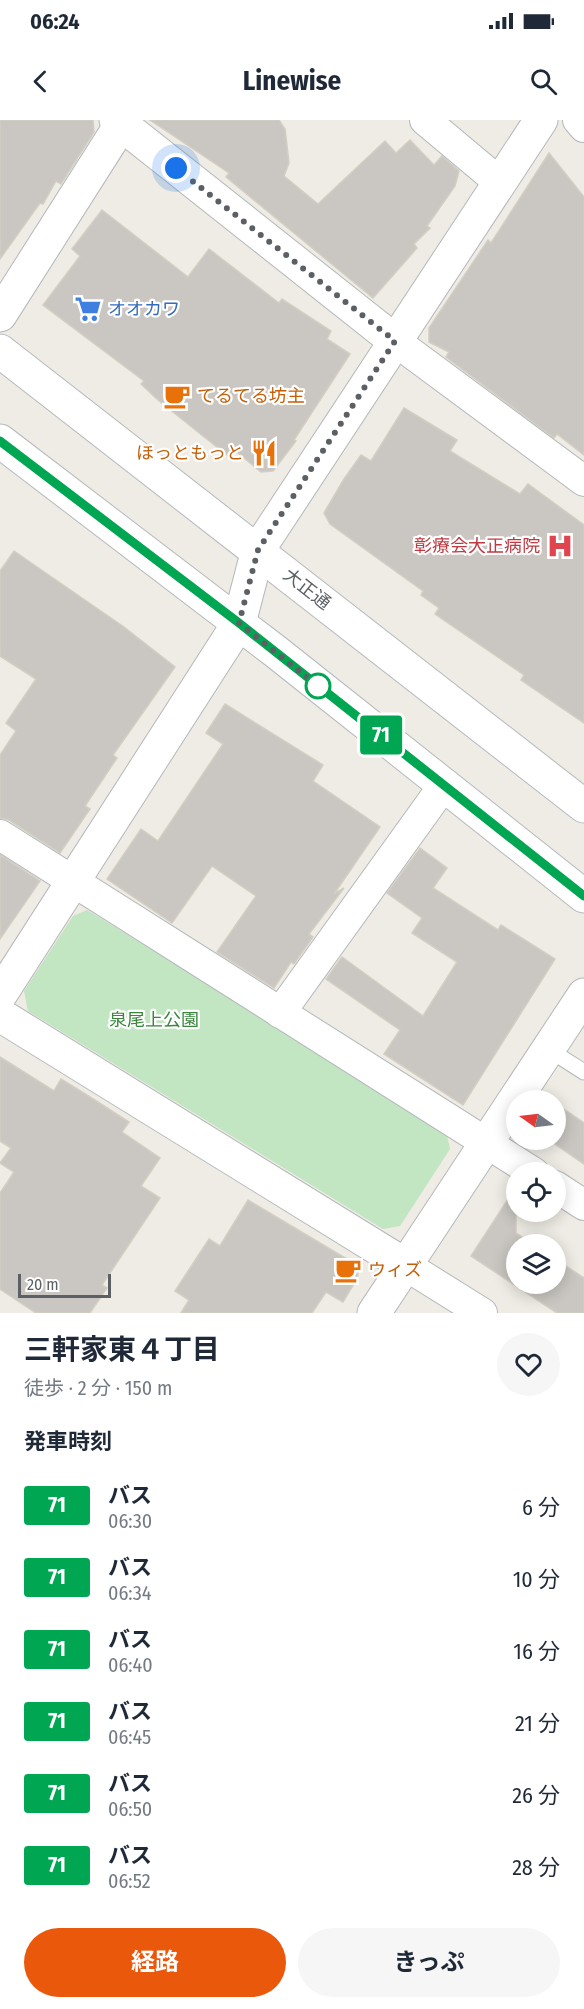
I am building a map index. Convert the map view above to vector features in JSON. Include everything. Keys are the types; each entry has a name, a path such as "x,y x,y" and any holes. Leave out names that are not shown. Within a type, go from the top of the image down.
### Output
{"street":[{"path":"425,120 499,182"},
{"path":"0,995 239,623 258,550 541,120"},
{"path":"578,120 584,127"},
{"path":"0,315 120,121 395,341 584,482"},
{"name":"大正通","path":"0,351 584,806"},
{"path":"0,441 239,623 584,896"},
{"path":"280,1013 444,785"},
{"path":"0,835 517,1162"},
{"path":"374,1313 584,996"},
{"path":"0,1015 482,1313"},
{"path":"566,1193 584,1205"}],"lane":[{"path":"548,1049 584,1072"}],"green space":[{"name":"泉尾上公園","path":"87,910 446,1131 450,1149 400,1226 383,1229 28,1011 24,991 73,916"}],"building":[{"path":"0,120 93,120 94,132 61,184 56,181 43,204 40,203 0,259"},
{"path":"150,120 279,120 285,129 289,163 284,176 318,204 385,141 396,153 410,140 434,165 442,156 459,171 455,186 427,226 430,228 414,244 417,248 373,298 226,177 229,173"},
{"path":"549,153 584,197 584,455 557,434 554,438 446,357 449,352 429,342 429,328 488,240 491,243"},
{"path":"102,210 188,277 209,249 279,303 282,299 331,331 327,339 350,354 294,440 296,441 273,471 261,472 233,449 228,456 158,400 141,384 144,381 43,305 80,256 72,249"},
{"path":"404,408 457,440 450,451 520,494 528,484 584,525 584,723 521,680 524,675 435,614 439,608 421,595 423,591 330,524 324,513 344,479 361,455 371,461"},
{"path":"14,551 124,627 175,667 113,755 117,758 85,806 90,809 60,853 9,820 0,818 0,755 16,731 6,723 36,679 0,656 0,571"},
{"path":"225,704 323,765 313,781 380,827 334,894 344,888 309,934 313,937 294,964 291,962 274,988 217,952 256,896 212,866 172,923 107,879 141,829 158,841 223,744 206,733"},
{"path":"420,848 447,868 433,888 498,930 501,925 555,959 463,1105 384,1054 400,1030 326,979 342,957 423,1016 457,962 412,933 422,918 387,893"},
{"path":"0,855 40,881 0,939"},
{"path":"0,1057 54,1091 61,1079 87,1095 129,1122 122,1132 160,1158 141,1186 160,1198 102,1285 107,1288 90,1313 36,1313 0,1289 0,1193 14,1172 0,1163 11,1148 0,1141"},
{"path":"566,1111 584,1123 584,1164 564,1150 566,1150"},
{"path":"248,1200 357,1265 358,1277 343,1302 326,1292 312,1313 181,1313 189,1300 175,1291 209,1239 220,1246"},
{"path":"506,1202 506,1222 516,1222 518,1234 506,1234 506,1279 471,1256"},
{"path":"566,1266 584,1278 584,1313 557,1313 528,1294 566,1294"}],"bus line":[{"name":"71","path":"0,441 239,623 584,896"}],"place":[{"name":"オオカワ","path":"88,309"},
{"name":"てるてる坊主","path":"177,396"},
{"name":"ほっともっと","path":"264,453"},
{"name":"彰療会大正病院","path":"560,546"},
{"name":"ウィズ","path":"348,1270"}],"route":[{"path":"176,168 395,341 258,550 239,623 318,686"}]}
